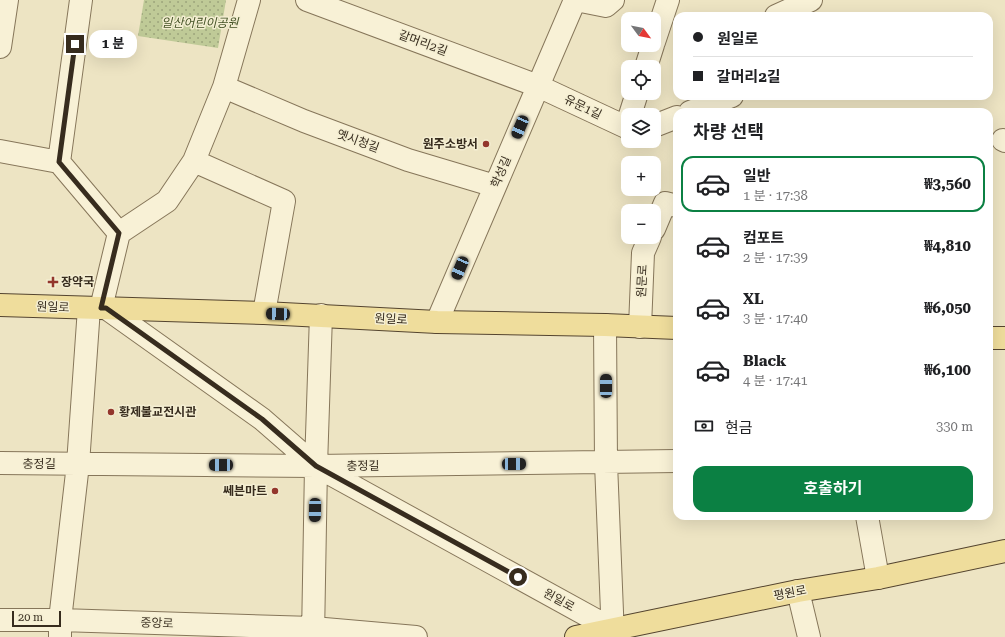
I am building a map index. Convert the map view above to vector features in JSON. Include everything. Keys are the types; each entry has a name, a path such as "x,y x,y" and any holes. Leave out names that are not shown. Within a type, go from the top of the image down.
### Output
{"main road":[{"name":"원일로","path":"0,304 321,315 437,322 673,328"},
{"path":"993,338 1005,338"},
{"name":"평원로","path":"576,637 612,633 798,591 878,578 1005,551"}],"street":[{"path":"0,47 7,0"},
{"path":"59,162 81,0"},
{"path":"60,628 78,464 99,308 119,233 167,201 194,161 224,87 249,0"},
{"name":"갈머리2길","path":"308,0 538,86"},
{"path":"576,0 606,6 613,0"},
{"name":"학성길","path":"437,322 576,0"},
{"path":"661,19 667,0"},
{"path":"785,12 811,0"},
{"name":"유문1길","path":"538,86 621,120"},
{"name":"옛시청길","path":"224,87 304,121 401,157 495,186"},
{"path":"700,108 722,100"},
{"path":"661,123 673,119"},
{"path":"0,151 59,162 119,233"},
{"path":"194,161 284,201 264,313"},
{"path":"661,212 665,203 673,205"},
{"name":"원문로","path":"640,327 644,253 647,244"},
{"name":"원일로","path":"99,308 262,419 316,466 612,633"},
{"path":"313,633 316,466 321,315"},
{"path":"605,325 606,463 612,633"},
{"name":"충정길","path":"0,464 316,466 606,463 673,460"},
{"path":"868,520 878,578"},
{"path":"798,591 809,637"},
{"name":"중앙로","path":"0,620 60,628 313,633 416,637"}],"green space":[{"name":"일산어린이공원","path":"144,0 226,0 218,48 138,36"}],"place":[{"name":"원주소방서","path":"486,144"},
{"name":"장약국","path":"53,282"},
{"name":"황제불교전시관","path":"111,412"},
{"name":"쎄븐마트","path":"275,491"}],"route":[{"path":"75,44 59,162 119,233 101,308 106,308 262,419 316,466 518,577"}]}
